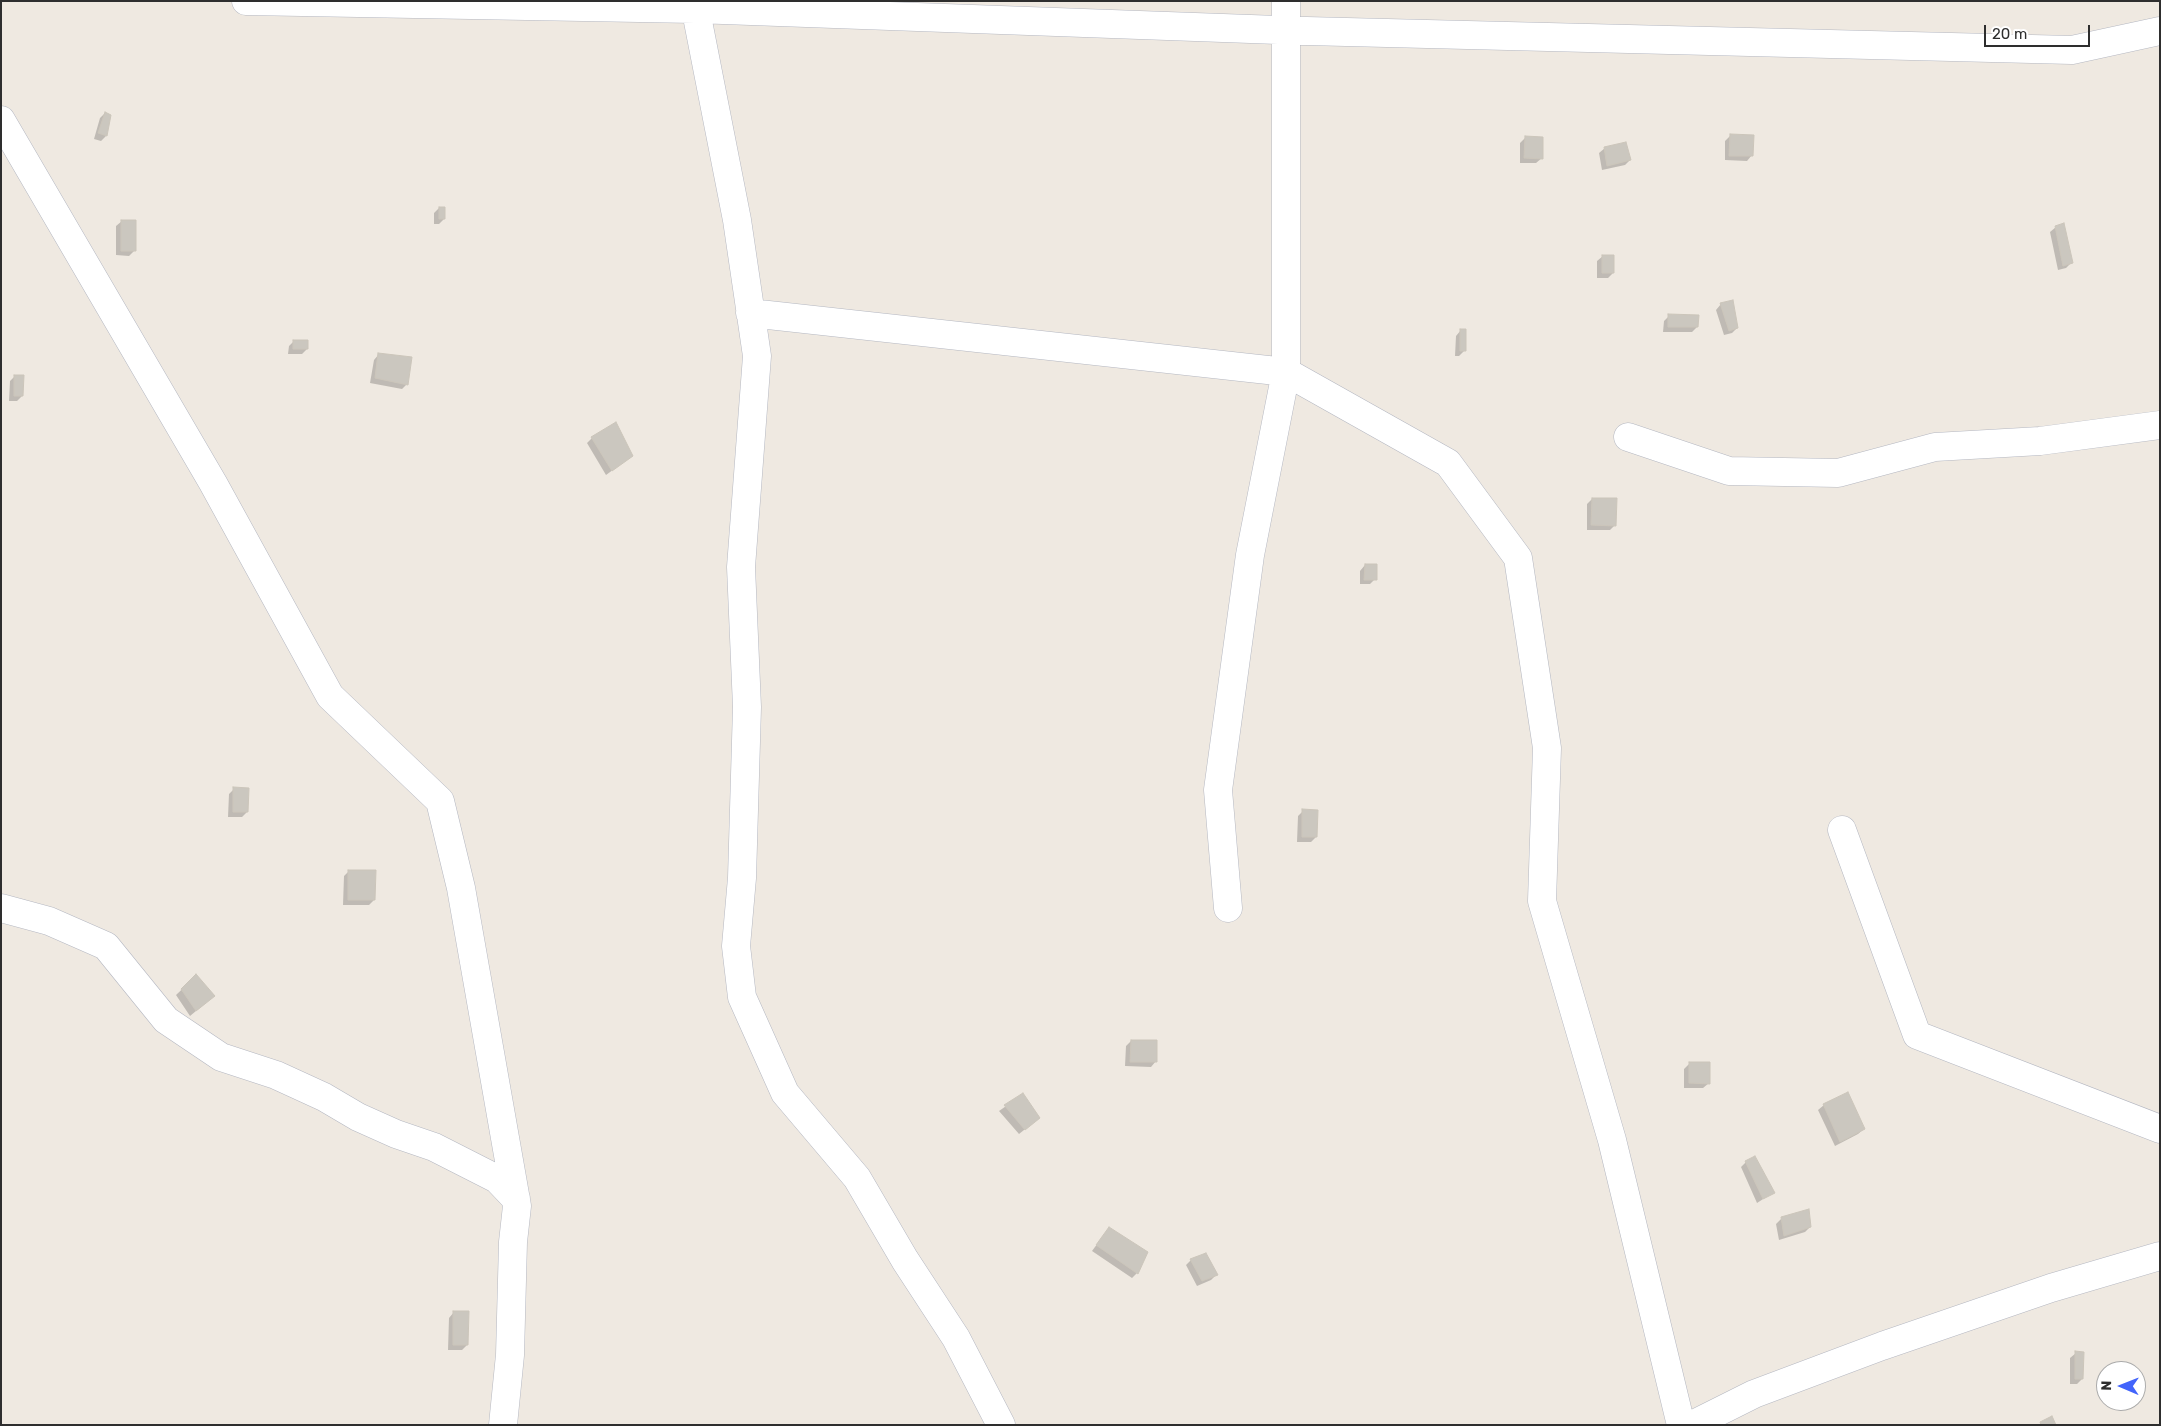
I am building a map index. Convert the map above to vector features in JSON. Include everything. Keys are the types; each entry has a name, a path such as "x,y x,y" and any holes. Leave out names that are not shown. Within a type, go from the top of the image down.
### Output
{"street":[{"path":"246,1 695,5 1286,30 2072,50 2160,31"},
{"path":"1228,908 1218,790 1250,555 1286,372 1286,1"},
{"path":"695,5 737,220 757,356 741,567 747,707 742,878 736,946 742,997 785,1093 857,1178 905,1260 956,1338 1001,1425"},
{"path":"1,120 213,483 330,696 440,801 461,888 516,1199 510,1355 503,1425"},
{"path":"750,313 1286,372 1448,463 1518,558 1547,748 1542,901 1612,1140 1681,1425"},
{"path":"1628,437 1729,471 1838,473 1935,447 2040,441 2160,425"},
{"path":"1842,830 1917,1034 2160,1130"},
{"path":"1,908 49,921 106,946 166,1020 220,1057 276,1075 324,1097 358,1117 396,1134 434,1147 497,1179 516,1199"},
{"path":"1692,1425 1754,1394 1882,1346 2050,1288 2160,1256"}],"building":[{"path":"105,112 111,115 107,136 98,133"},
{"path":"1730,134 1754,135 1753,156 1729,156"},
{"path":"1525,136 1543,137 1543,159 1524,158"},
{"path":"1626,142 1631,160 1607,166 1604,147"},
{"path":"439,207 445,207 445,219 439,219"},
{"path":"121,220 136,220 136,251 121,251"},
{"path":"2064,223 2073,263 2063,266 2055,226"},
{"path":"1602,255 1614,255 1614,273 1602,273"},
{"path":"1733,300 1738,328 1729,331 1720,303"},
{"path":"1668,314 1699,315 1698,327 1668,327"},
{"path":"1460,329 1466,329 1466,351 1460,351"},
{"path":"293,340 308,340 308,349 293,349"},
{"path":"378,353 412,357 408,385 375,378"},
{"path":"14,375 24,375 23,396 14,396"},
{"path":"616,422 633,456 612,471 591,437"},
{"path":"1592,498 1617,498 1616,526 1591,525"},
{"path":"1365,564 1377,564 1377,580 1364,580"},
{"path":"233,787 249,788 248,812 233,812"},
{"path":"1302,809 1318,810 1317,837 1302,837"},
{"path":"348,870 376,870 375,900 348,900"},
{"path":"196,974 215,996 196,1011 181,989"},
{"path":"1131,1040 1157,1040 1157,1062 1130,1062"},
{"path":"1689,1062 1710,1062 1710,1084 1689,1083"},
{"path":"1848,1092 1865,1129 1840,1142 1823,1104"},
{"path":"1023,1093 1040,1118 1025,1130 1004,1105"},
{"path":"1755,1156 1775,1193 1763,1199 1745,1161"},
{"path":"1809,1209 1811,1227 1784,1236 1781,1217"},
{"path":"1109,1227 1148,1252 1138,1274 1096,1245"},
{"path":"1206,1253 1218,1275 1202,1281 1190,1259"},
{"path":"453,1311 469,1311 468,1345 453,1345"},
{"path":"2075,1351 2084,1352 2083,1379 2075,1379"},
{"path":"2052,1416 2056,1425 2041,1425 2040,1422"}]}
